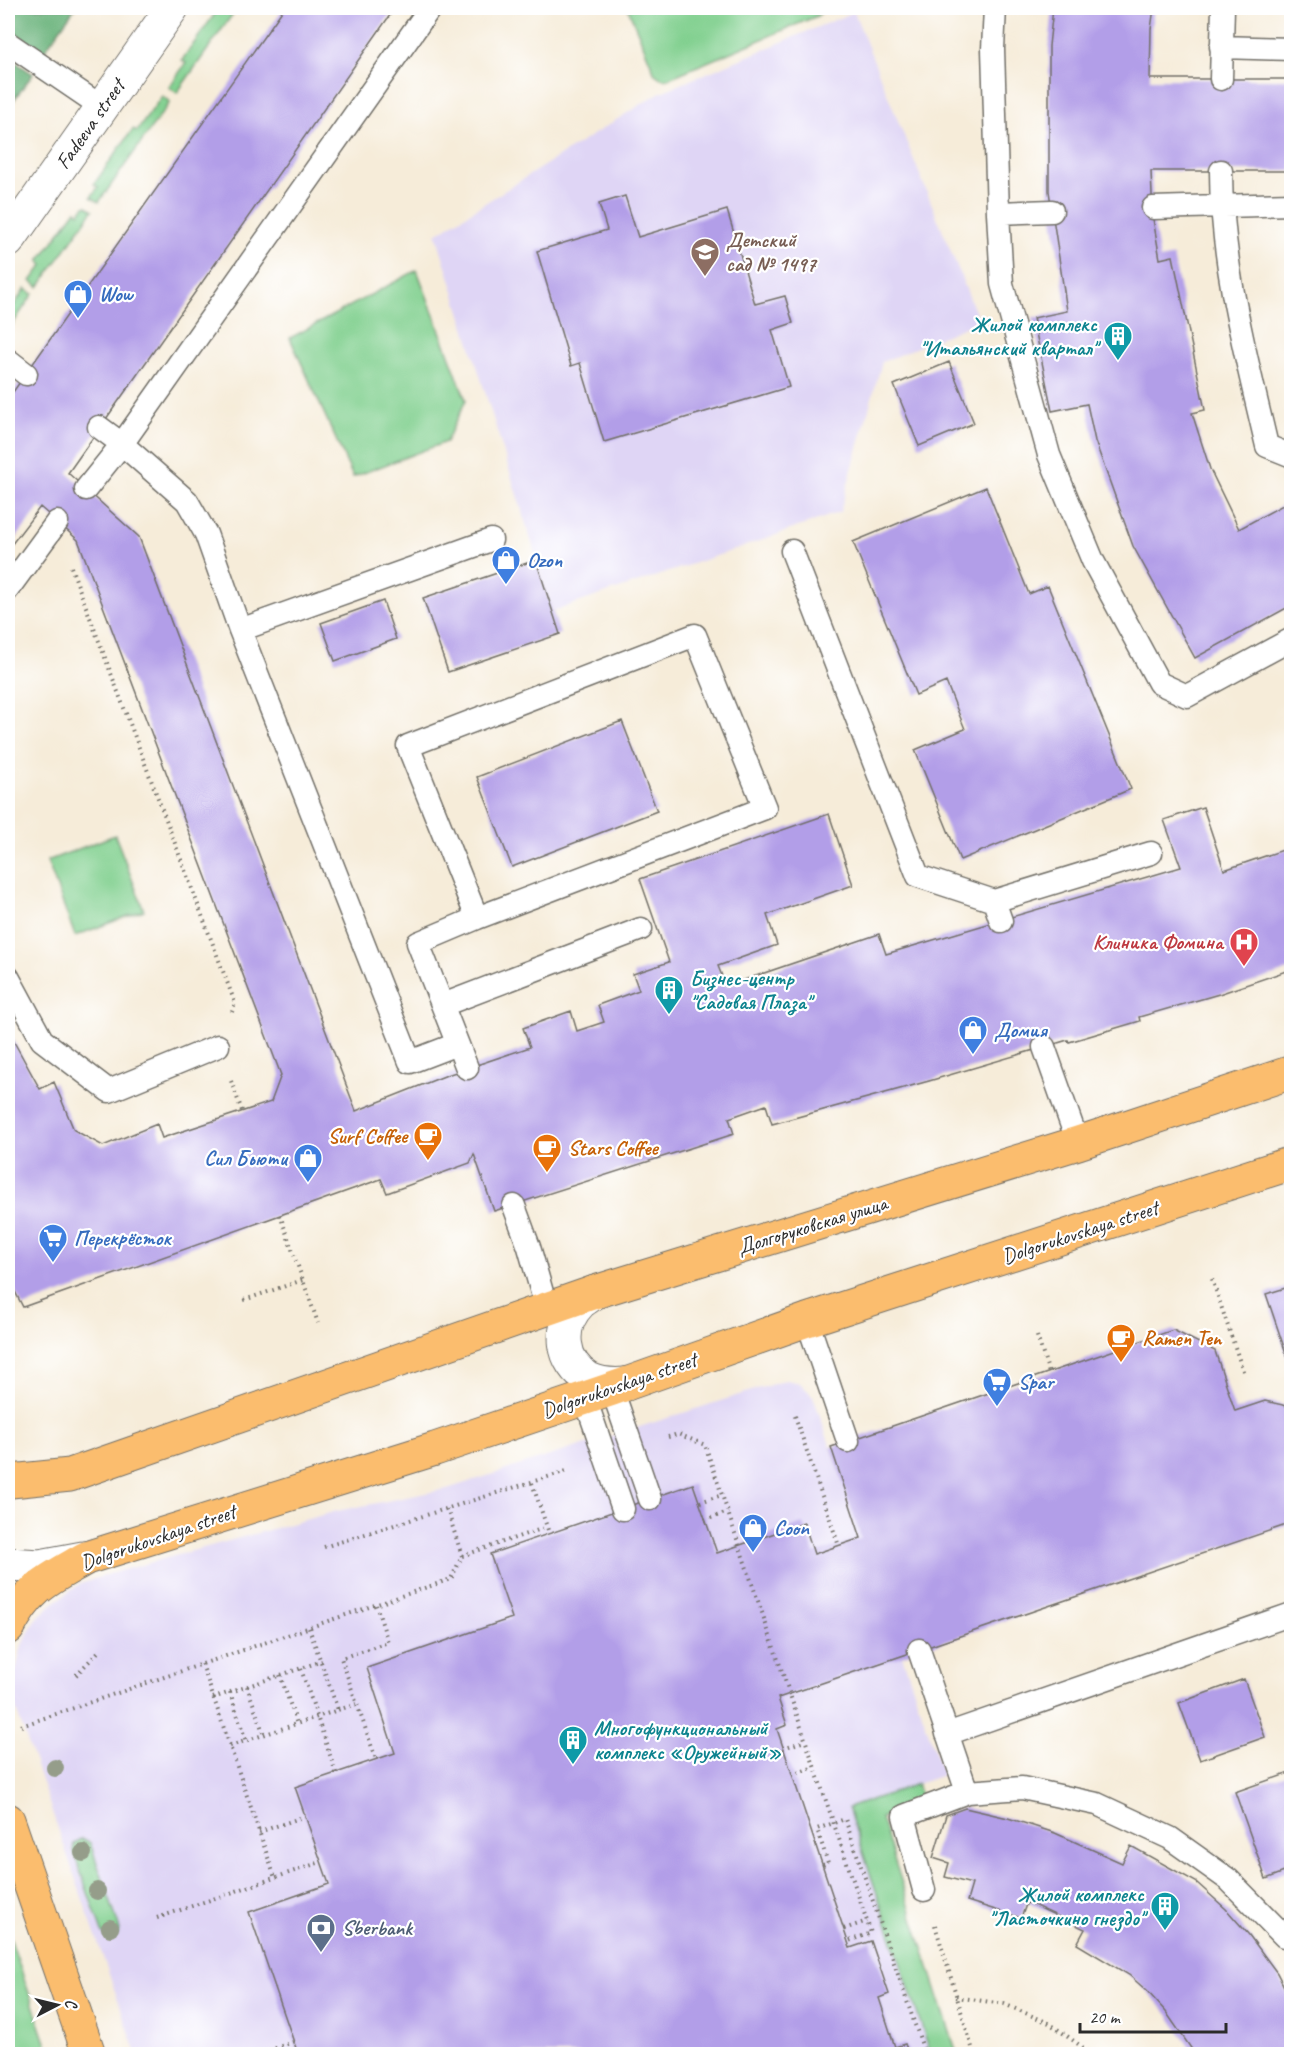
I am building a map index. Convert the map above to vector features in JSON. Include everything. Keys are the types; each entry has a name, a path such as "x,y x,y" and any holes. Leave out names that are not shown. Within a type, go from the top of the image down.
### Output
{"main road":[{"path":"1078,1143 1292,1072"},
{"name":"Долгоруковская улица","path":"547,1310 595,1292 1078,1143"},
{"path":"807,1320 1292,1163"},
{"path":"8,1503 69,1475 547,1310"},
{"name":"Dolgorukovskaya street","path":"8,1628 31,1592 86,1558 435,1449 807,1320"},
{"path":"8,1479 11,1481 69,1475"},
{"path":"8,1820 89,2055"}],"street":[{"name":"Fadeeva street","path":"12,224 102,106 172,8"},
{"path":"595,1292 580,1303 570,1317 564,1335 567,1353 576,1369 590,1380 608,1385 608,1390"},
{"path":"8,1564 40,1566 86,1558"}],"lane":[{"path":"86,489 122,444 430,8"},
{"path":"995,8 993,49 1002,284 1049,455 1093,561 1159,682 1187,696 1292,639"},
{"path":"1221,79 1222,8"},
{"path":"8,43 102,106"},
{"path":"1221,47 1292,49"},
{"path":"1221,171 1221,206 1239,329 1267,446 1292,456"},
{"path":"1153,208 1292,204"},
{"path":"998,213 1052,211"},
{"path":"8,360 26,374"},
{"path":"99,428 122,444 188,501 206,534 240,630 410,1062 457,1044"},
{"path":"8,589 51,530"},
{"path":"240,630 491,540"},
{"path":"792,551 918,876 998,911 1151,853"},
{"path":"467,1068 418,943 477,918 765,808 695,635 408,746 477,918"},
{"path":"443,1005 641,929"},
{"path":"8,977 42,1040 109,1091 218,1046"},
{"path":"1044,1047 1078,1143"},
{"path":"514,1206 547,1310"},
{"path":"807,1320 848,1441"},
{"path":"608,1390 633,1449 650,1499"},
{"path":"608,1390 606,1458 623,1509"},
{"path":"947,1734 1292,1614"},
{"path":"919,1650 967,1792"},
{"path":"924,1890 904,1816 967,1792 1022,1788 1096,1804 1170,1838 1229,1880 1284,1936 1292,1935"}],"path":[{"path":"51,530 66,557 235,1003 218,1046"},
{"path":"280,1215 318,1323"},
{"path":"1212,1279 1245,1374"},
{"path":"244,1300 303,1280"},
{"path":"1037,1336 1049,1373"},
{"path":"8,1381 14,1379"},
{"path":"795,1416 839,1546"},
{"path":"633,1449 678,1434 705,1445 871,1933 849,1941"},
{"path":"324,1547 606,1458"},
{"path":"532,1483 549,1533"},
{"path":"700,1502 722,1495"},
{"path":"21,1726 451,1579 462,1556 447,1509"},
{"path":"705,1520 728,1512"},
{"path":"462,1556 547,1527"},
{"path":"375,1605 388,1642 341,1658 376,1759"},
{"path":"309,1628 338,1710"},
{"path":"76,1675 99,1651"},
{"path":"213,1698 322,1661"},
{"path":"202,1664 275,1878"},
{"path":"300,1668 336,1773"},
{"path":"280,1675 297,1724"},
{"path":"247,1686 264,1735"},
{"path":"230,1692 246,1741"},
{"path":"230,1746 356,1704"},
{"path":"783,1748 805,1741"},
{"path":"792,1775 814,1767"},
{"path":"259,1832 306,1816"},
{"path":"823,1865 828,1863 817,1829 845,1820 925,2055"},
{"path":"157,1918 321,1862"},
{"path":"924,1890 974,2055"},
{"path":"844,1929 867,1921"},
{"path":"956,1997 1004,2004 1049,2023 1092,2055"},
{"path":"258,2055 293,2042"}],"shaded area":[{"name":"Детский сад № 1497","path":"854,12 979,321 882,362 840,512 553,611 436,234 659,93"},
{"path":"786,1380 800,1383 813,1396 943,1775 857,1805 937,2054 137,2054 15,1706 15,1674 22,1645 35,1620 52,1604 80,1584 109,1574 337,1511 447,1489"}],"green space":[{"path":"8,8 75,8 43,53 8,29"},
{"path":"219,8 237,8 177,93 169,87 186,63 182,60"},
{"path":"628,8 826,8 817,16 667,79 655,74"},
{"path":"8,57 33,74 8,108"},
{"path":"162,96 170,102 99,202 91,197 98,187 94,184 133,129 137,131"},
{"path":"86,205 93,210 39,287 31,281 43,265 39,261 76,210 79,213"},
{"path":"417,270 466,400 446,442 353,477 290,338"},
{"path":"25,289 33,294 8,331 8,306 10,303 14,305"},
{"path":"115,835 144,910 75,936 47,861"},
{"path":"917,1784 923,1802 881,1818 957,2054 931,2054 848,1808"},
{"path":"81,1839 90,1843 119,1926 118,1935 112,1938 105,1936 102,1932 73,1851 74,1844"},
{"path":"8,1932 50,2054 8,2054"}],"building":[{"path":"284,8 395,8 68,473 139,537 356,1111 447,1075 530,1047 523,1028 571,1011 577,1031 604,1022 598,1005 639,990 633,974 669,962 640,879 829,814 853,885 767,915 777,945 718,966 726,986 879,934 886,954 1181,867 1164,820 1203,807 1224,870 1292,847 1292,969 1219,994 1139,1017 1140,1021 772,1124 766,1105 729,1118 734,1134 494,1211 474,1154 470,1163 387,1193 381,1179 23,1307 8,1278 8,1031 40,1089 54,1082 74,1130 103,1146 157,1124 162,1138 271,1102 281,1075 78,540 40,507 8,549 8,399"},
{"name":"Жилой комплекс \"Итальянский квартал\"","path":"1053,8 1154,8 1151,29 1150,79 1292,79 1292,171 1151,171 1153,219 1160,259 1173,256 1205,410 1192,413 1210,469 1239,529 1292,500 1292,605 1195,658 1133,546 1095,441 1087,404 1052,411 1033,318 1067,311 1049,191 1049,46"},
{"path":"625,196 638,237 727,210 755,304 785,296 793,323 772,330 789,387 604,442 580,363 571,366 537,251 607,230 599,204"},
{"path":"949,362 974,423 919,446 894,385"},
{"path":"986,487 1029,594 1048,586 1131,789 960,860 915,750 965,729 946,682 916,695 853,542"},
{"path":"536,560 560,634 448,672 423,598"},
{"path":"383,601 396,639 335,661 321,623"},
{"path":"622,721 657,811 512,867 477,777"},
{"path":"1292,1286 1292,1368 1291,1368 1266,1294"},
{"name":"Многофункциональный комплекс «Оружейный»","path":"1173,1330 1215,1351 1235,1411 1265,1401 1292,1407 1292,1523 778,1698 787,1725 777,1729 850,1948 871,1941 889,1994 879,1998 895,2047 905,2044 909,2054 298,2054 249,1912 329,1884 295,1787 395,1753 367,1668 512,1618 490,1554 693,1484 717,1553 804,1523 814,1554 861,1538 831,1447"},
{"path":"1244,1679 1265,1737 1200,1760 1179,1703"},
{"path":"1292,1772 1292,1869 1266,1879 1235,1792"},
{"name":"Жилой комплекс \"Ласточкино гнездо\"","path":"965,1808 1008,1818 1055,1833 1122,1863 1131,1846 1196,1882 1226,1909 1277,1973 1292,2002 1292,2054 1195,2054 1166,2012 1147,1991 1129,1975 1077,1944 1085,1929 1027,1902 1021,1918 967,1901 972,1884 945,1877 949,1863 933,1858 946,1815"}],"place":[{"name":"Детский сад № 1497","path":"705,278"},
{"name":"Wow","path":"78,320"},
{"name":"Жилой комплекс \"Итальянский квартал\"","path":"1118,362"},
{"name":"Ozon","path":"506,586"},
{"name":"Клиника Фомина","path":"1244,968"},
{"name":"Бизнес-центр \"Садовая Плаза\"","path":"669,1016"},
{"name":"Домия","path":"973,1056"},
{"name":"Surf Coffee","path":"428,1162"},
{"name":"Stars Coffee","path":"547,1174"},
{"name":"Сил Бьюти","path":"308,1184"},
{"name":"Перекрёсток","path":"53,1264"},
{"name":"Ramen Ten","path":"1121,1364"},
{"name":"Spar","path":"997,1408"},
{"name":"Coon","path":"753,1554"},
{"name":"Многофункциональный комплекс «Оружейный»","path":"573,1766"},
{"name":"Жилой комплекс \"Ласточкино гнездо\"","path":"1165,1932"},
{"name":"Sberbank","path":"321,1954"}]}
